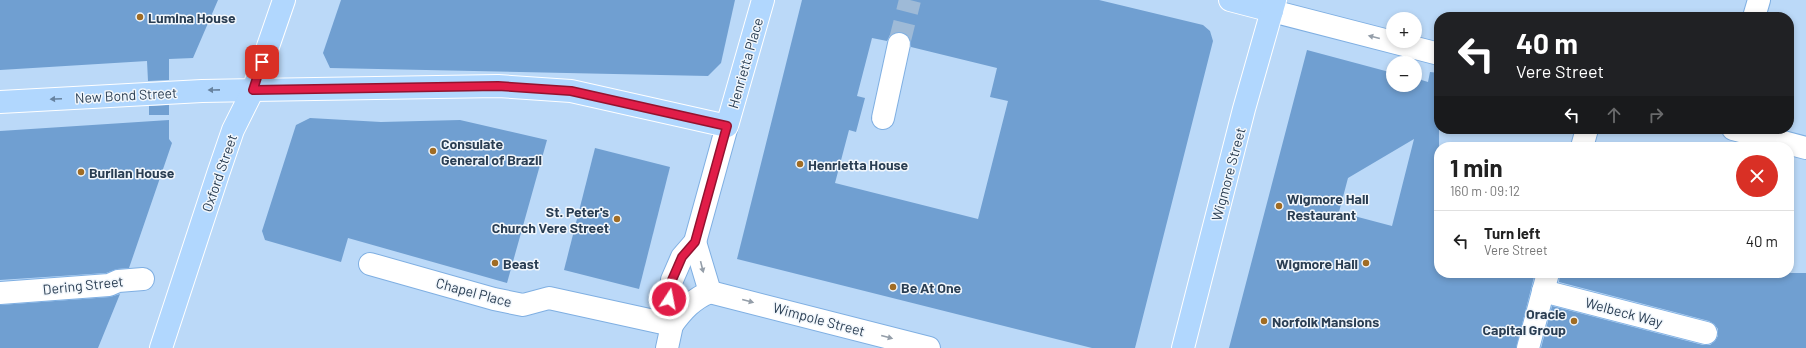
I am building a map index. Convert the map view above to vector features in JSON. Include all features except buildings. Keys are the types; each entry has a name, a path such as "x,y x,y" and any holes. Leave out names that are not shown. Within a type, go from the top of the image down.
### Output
{"main road":[{"name":"Oxford Street","path":"161,348 225,152 233,130 253,90 284,0"},
{"name":"Henrietta Place","path":"727,126 763,0"},
{"path":"1230,0 1274,6"},
{"name":"Wigmore Street","path":"1183,348 1244,109 1274,6"},
{"name":"New Bond Street","path":"0,102 202,91 498,86 571,91 727,126"}],"street":[{"path":"1755,12 1759,0"},
{"path":"1274,6 1434,53"},
{"path":"883,118 899,44"},
{"name":"Henrietta Place","path":"667,348 672,325 669,299 672,280 682,257 695,242 727,126"},
{"path":"1752,134 1783,142"},
{"path":"1794,145 1806,148"},
{"path":"695,242 710,292"},
{"name":"Chapel Place","path":"370,264 494,299 523,305 549,298 672,325"},
{"name":"Dering Street","path":"0,293 109,285 118,281 143,279"},
{"name":"Welbeck Way","path":"1528,348 1545,282 1706,333"},
{"name":"Henrietta Place","path":"672,325 697,297 710,292"},
{"name":"Wimpole Street","path":"710,292 929,348"}],"tunnel":[{"path":"899,44 910,0"}],"place":[{"name":"Lumina House","path":"140,17"},
{"name":"Consulate General of Brazil","path":"433,151"},
{"name":"Henrietta House","path":"800,164"},
{"name":"Burlian House","path":"81,172"},
{"name":"Wigmore Hall Restaurant","path":"1279,206"},
{"name":"St. Peter's Church Vere Street","path":"617,219"},
{"name":"Beast","path":"495,263"},
{"name":"Wigmore Hall","path":"1366,263"},
{"name":"Be At One","path":"893,287"},
{"name":"Norfolk Mansions","path":"1264,321"},
{"name":"Oracle Capital Group","path":"1574,321"}],"route":[{"path":"262,62 253,90 282,88 325,89 498,86 571,91 727,126 695,242 682,257 672,280 669,299"}]}
